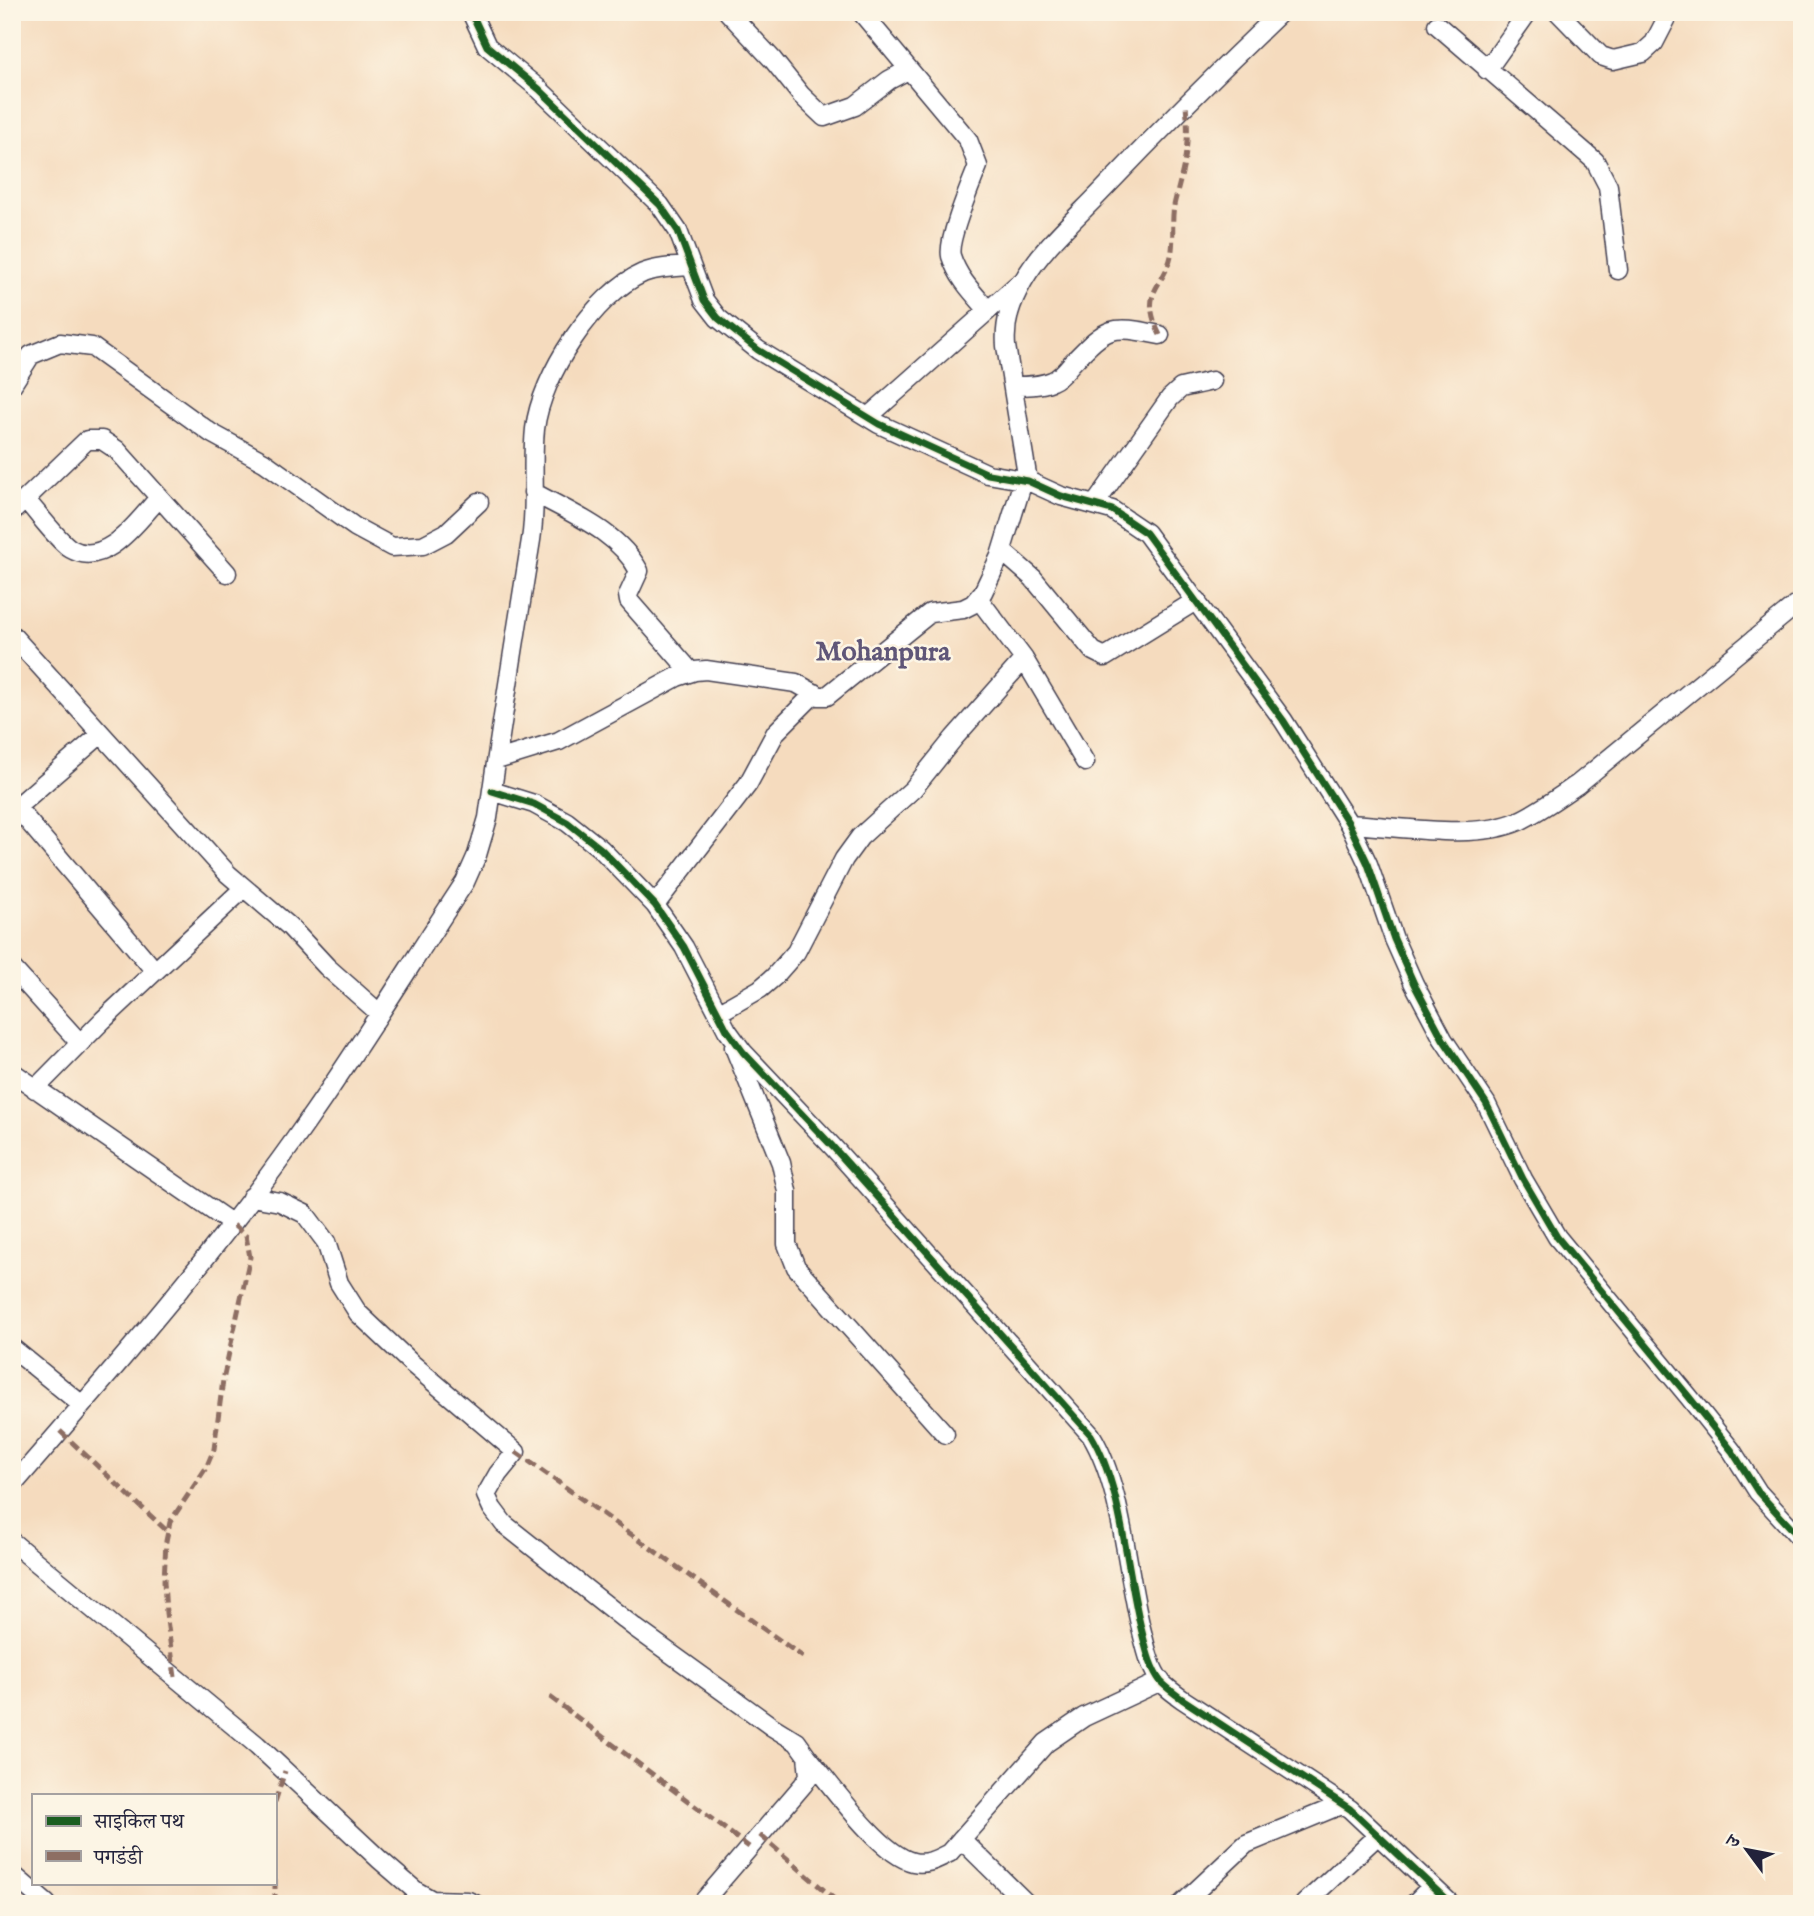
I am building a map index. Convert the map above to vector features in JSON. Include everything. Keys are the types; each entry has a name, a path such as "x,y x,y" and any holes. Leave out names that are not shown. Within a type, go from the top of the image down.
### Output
{"street":[{"path":"471,12 487,46 540,89 660,205 678,231 704,300 718,318 758,349 868,416 988,474 1026,481 1062,496 1112,510 1146,533 1283,720 1349,824 1368,864 1394,939 1414,984 1443,1039 1486,1103 1523,1179 1557,1237 1732,1451 1758,1492 1802,1540"},
{"path":"728,12 801,95 824,117 855,106 908,69"},
{"path":"861,12 968,140 978,166 961,208 950,253 961,279 988,310"},
{"path":"497,760 559,741 691,672 706,670 796,683 819,696 827,696 930,613 973,604 1002,551 1026,481 1005,326 1011,304 1024,279 1045,251 1124,168 1281,12"},
{"path":"1487,70 1528,12"},
{"path":"1558,12 1601,56 1613,60 1643,53 1654,43 1670,12"},
{"path":"1437,25 1595,161 1608,186 1618,270"},
{"path":"12,1486 82,1405 251,1197 306,1123 464,882 477,855 488,818 532,531 535,429 541,401 551,375 567,347 619,287 644,273 690,266"},
{"path":"868,416 1024,279"},
{"path":"1013,386 1054,381 1104,332 1127,330 1160,335"},
{"path":"12,385 31,355 60,343 92,346 211,433 264,462 355,527 392,547 423,545 446,533 479,502"},
{"path":"1095,504 1170,398 1181,388 1212,381"},
{"path":"12,512 87,440 102,440 117,450 227,573"},
{"path":"533,492 603,532 617,543 639,571 628,595 629,601 691,672"},
{"path":"26,500 69,548 84,555 101,552 118,541 159,498"},
{"path":"1002,551 1033,578 1093,651 1105,657 1197,600"},
{"path":"978,598 1024,659 1084,762"},
{"path":"1349,824 1468,831 1494,828 1517,821 1555,800 1578,783 1802,600"},
{"path":"12,635 204,849 379,1013"},
{"path":"718,1013 760,989 796,952 845,859 860,837 913,789 1024,659"},
{"path":"655,905 748,784 776,732 815,693"},
{"path":"101,734 14,807 155,971"},
{"path":"492,791 534,804 567,822 601,849 655,905 684,947 727,1030 781,1163 787,1191 787,1244 796,1267 945,1434"},
{"path":"36,1089 80,1043 244,888"},
{"path":"12,968 80,1043"},
{"path":"727,1030 743,1052 842,1157 1091,1435 1102,1452 1111,1480 1138,1616 1148,1655 1161,1681 1182,1699 1343,1804 1451,1904"},
{"path":"12,1072 231,1223"},
{"path":"251,1197 280,1202 305,1214 326,1242 339,1283 358,1313 410,1362 516,1452 498,1474 486,1495 504,1524 634,1627 797,1742 882,1843 900,1857 928,1863 949,1853 1046,1743 1084,1717 1161,1681"},
{"path":"12,1348 82,1405"},
{"path":"12,1542 257,1745 416,1891 432,1900 468,1901 475,1904"},
{"path":"701,1904 803,1785 809,1776 807,1756"},
{"path":"1182,1904 1246,1844 1343,1804"},
{"path":"1304,1904 1377,1836"},
{"path":"961,1839 1027,1904"},
{"path":"12,1874 47,1904"},
{"path":"1413,1904 1432,1886"}],"marked path":[{"path":"1160,335 1151,307 1152,297 1165,273 1172,250 1174,207 1187,143 1186,105"},
{"path":"175,1677 166,1613 166,1541 170,1522 206,1468 214,1449 223,1380 250,1257 246,1236 231,1223"},
{"path":"60,1431 168,1532"},
{"path":"516,1452 803,1657"},
{"path":"550,1697 749,1847"},
{"path":"276,1799 285,1771"},
{"path":"760,1835 840,1904"},
{"path":"275,1884 275,1904"},
{"path":"419,1904 424,1896"}],"cycle path":[{"path":"471,12 487,46 539,89 660,205 678,231 704,300 718,318 758,350 879,424 988,474 1028,481 1061,496 1112,510 1146,533 1283,720 1349,824 1368,864 1394,939 1414,984 1443,1039 1486,1103 1523,1179 1557,1237 1732,1451 1758,1492 1802,1540"},
{"path":"492,791 534,804 567,822 601,849 655,905 684,947 727,1030 743,1052 833,1147 1091,1435 1110,1480 1145,1645 1161,1682 1182,1699 1350,1809 1451,1904"}],"district":[{"name":"Mohanpura","path":"883,650"}]}
